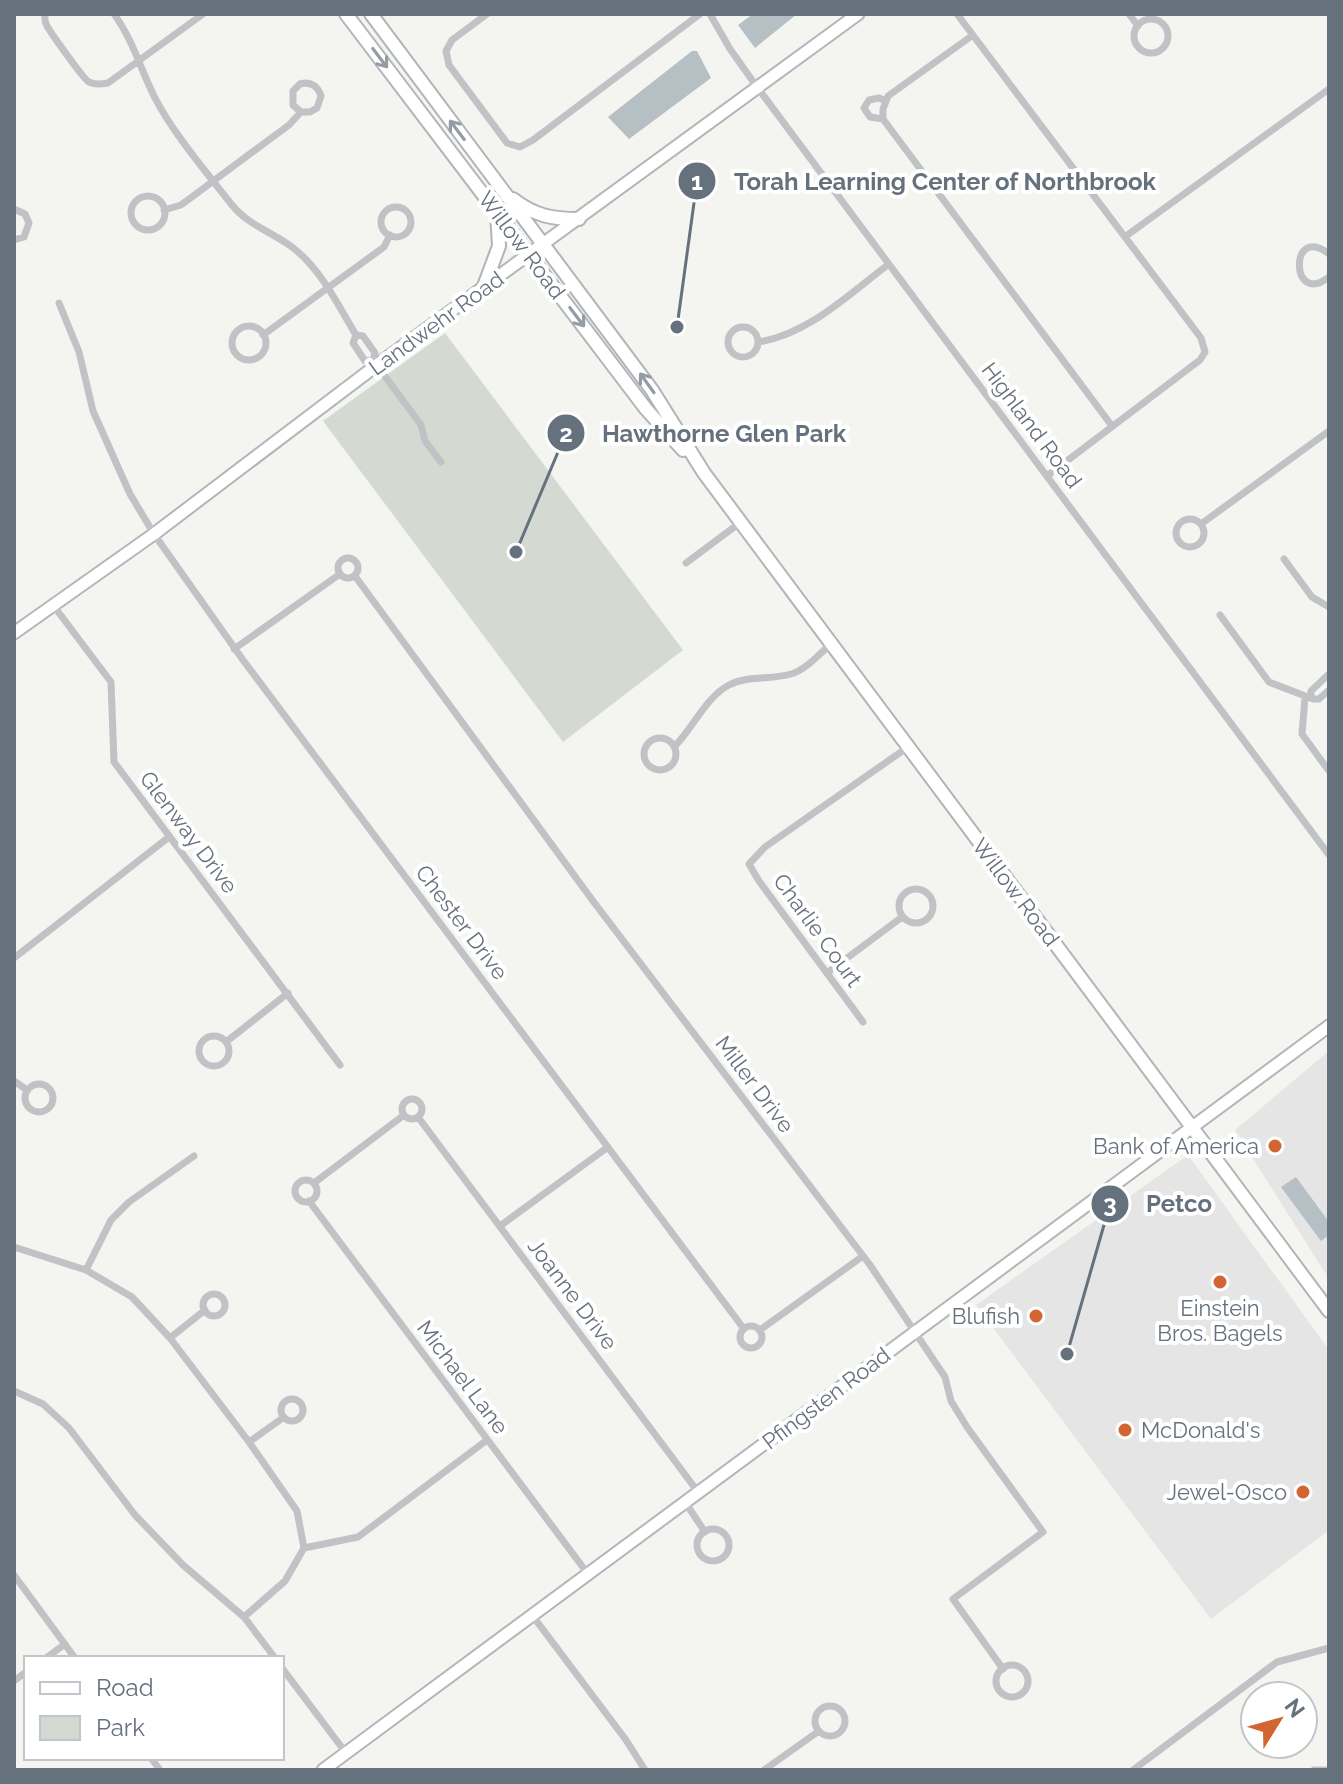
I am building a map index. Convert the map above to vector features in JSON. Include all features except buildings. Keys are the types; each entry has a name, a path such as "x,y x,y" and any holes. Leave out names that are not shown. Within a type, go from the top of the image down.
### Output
{"main road":[{"name":"Willow Road","path":"346,14 646,409 704,473"},
{"name":"Willow Road","path":"371,14 652,390 704,473 1329,1311"},
{"name":"Landwehr Road","path":"14,633 154,534 375,363 543,246 858,14"},
{"path":"504,193 533,213 550,219 579,219"},
{"path":"483,289 499,246 497,212"},
{"name":"Pfingsten Road","path":"323,1770 1329,1026"}],"street":[{"path":"45,14 49,30 89,83 108,83 203,14"},
{"path":"114,14 126,30 161,108 214,181 241,216 293,248 328,289 356,335 353,343 365,361 375,363 421,425 425,441 441,462"},
{"path":"487,14 452,40 446,51 449,65 507,143 520,147 700,14"},
{"name":"Highland Road","path":"710,14 757,87 1329,855"},
{"path":"957,14 1201,338 1205,352 1200,360 1047,476"},
{"path":"1129,14 1138,26"},
{"path":"1152,19 1162,23 1168,38 1164,48 1149,54 1140,49 1134,35 1138,26 1152,19"},
{"path":"883,119 888,96 973,35"},
{"path":"164,210 181,205 289,125 301,112 310,112 319,105 320,92 311,84 300,84 293,91 293,105 301,112"},
{"path":"1126,236 1329,89"},
{"path":"886,101 874,98 864,108 870,117 883,119 1112,426"},
{"path":"144,196 155,197 164,210 159,225 149,229 138,227 131,212 134,202 144,196"},
{"path":"390,208 403,209 409,216 410,226 404,233 390,235 382,226 383,214 390,208"},
{"path":"14,209 25,214 29,223 27,233 14,240"},
{"path":"263,335 384,247 390,235"},
{"path":"1328,281 1316,283 1305,280 1298,270 1298,261 1304,251 1313,247 1329,254"},
{"path":"758,342 771,340 809,324 889,264"},
{"name":"Chester Drive","path":"59,303 79,352 93,411 130,494 154,534 234,649 744,1329"},
{"path":"253,327 263,335 265,349 258,358 247,360 233,351 232,340 242,328 253,327"},
{"path":"740,327 753,330 758,342 755,351 747,357 737,356 728,344 730,335 740,327"},
{"path":"1201,524 1329,431"},
{"path":"1190,519 1201,524 1204,533 1200,543 1191,547 1181,544 1176,534 1180,523 1190,519"},
{"path":"686,563 741,522"},
{"path":"349,558 357,563 355,576 349,578 340,574 340,562 349,558"},
{"path":"1284,559 1312,597 1329,607"},
{"path":"234,649 340,574"},
{"name":"Miller Drive","path":"355,576 593,901 863,1256 945,1377 951,1401 967,1427 1043,1532 953,1599 1003,1669"},
{"name":"Glenway Drive","path":"53,605 111,682 114,762 340,1065"},
{"path":"1220,615 1269,682 1319,699 1329,690"},
{"path":"675,746 719,691 731,683 793,674 831,644"},
{"path":"1329,674 1308,697 1302,734 1329,771"},
{"path":"666,739 675,746 677,756 668,769 653,769 646,761 644,750 650,741 666,739"},
{"name":"Charlie Court","path":"863,1022 749,864 765,847 908,747"},
{"path":"14,958 169,837"},
{"path":"918,889 928,894 933,910 927,919 912,923 902,917 898,906 902,895 918,889"},
{"path":"827,973 902,917"},
{"path":"226,1042 288,993"},
{"path":"214,1036 226,1042 229,1051 225,1060 217,1065 204,1060 200,1047 205,1039 214,1036"},
{"path":"14,1081 27,1090"},
{"path":"35,1084 48,1086 54,1094 53,1104 47,1111 33,1111 25,1099 27,1090 35,1084"},
{"path":"413,1099 421,1105 418,1117 412,1119 404,1115 402,1105 407,1100 413,1099"},
{"path":"314,1183 404,1115"},
{"name":"Joanne Drive","path":"418,1117 698,1492"},
{"path":"500,1226 608,1147"},
{"path":"86,1270 111,1220 129,1202 194,1156"},
{"path":"304,1180 314,1183 317,1194 309,1201 300,1200 295,1190 304,1180"},
{"name":"Michael Lane","path":"309,1201 588,1574"},
{"path":"14,1247 86,1270 132,1297 170,1338 297,1511 304,1548 285,1581 244,1617"},
{"path":"760,1330 863,1256"},
{"path":"170,1338 205,1310"},
{"path":"752,1326 760,1330 760,1343 749,1348 740,1338 744,1329 752,1326"},
{"path":"14,1391 43,1404 69,1428 135,1515 183,1565 244,1617 273,1656"},
{"path":"249,1442 284,1417"},
{"path":"304,1548 358,1537 487,1440"},
{"path":"685,1502 705,1532"},
{"path":"715,1530 727,1538 729,1547 721,1559 706,1560 699,1553 699,1539 705,1532 715,1530"},
{"path":"14,1575 74,1656"},
{"path":"532,1615 645,1770"},
{"path":"49,1656 65,1644"},
{"path":"1133,1770 1277,1662 1329,1648"},
{"path":"1013,1666 1023,1670 1028,1685 1022,1694 1013,1697 1000,1691 997,1677 1003,1669 1013,1666"},
{"path":"284,1671 346,1753"},
{"path":"832,1706 841,1711 845,1719 840,1732 831,1736 819,1731 815,1721 818,1711 832,1706"},
{"path":"764,1770 819,1731"},
{"path":"1314,1770 1329,1770"}],"shaded area":[{"path":"753,14 797,14 755,48 738,25"},
{"path":"692,51 697,51 711,78 629,139 608,117"},
{"path":"1329,1051 1329,1279 1235,1130"},
{"path":"1188,1155 1329,1350 1329,1530 1211,1619 976,1305"},
{"path":"1296,1177 1329,1222 1329,1235 1321,1241 1281,1187"}],"green space":[{"path":"445,333 683,650 563,742 323,421"}],"place":[{"name":"Torah Learning Center of Northbrook","path":"677,327"},
{"name":"Hawthorne Glen Park","path":"516,552"},
{"name":"Bank of America","path":"1275,1146"},
{"name":"Einstein Bros. Bagels","path":"1220,1282"},
{"name":"Blufish","path":"1036,1316"},
{"name":"Petco","path":"1067,1354"},
{"name":"McDonald's","path":"1125,1430"},
{"name":"Jewel-Osco","path":"1303,1492"}]}
